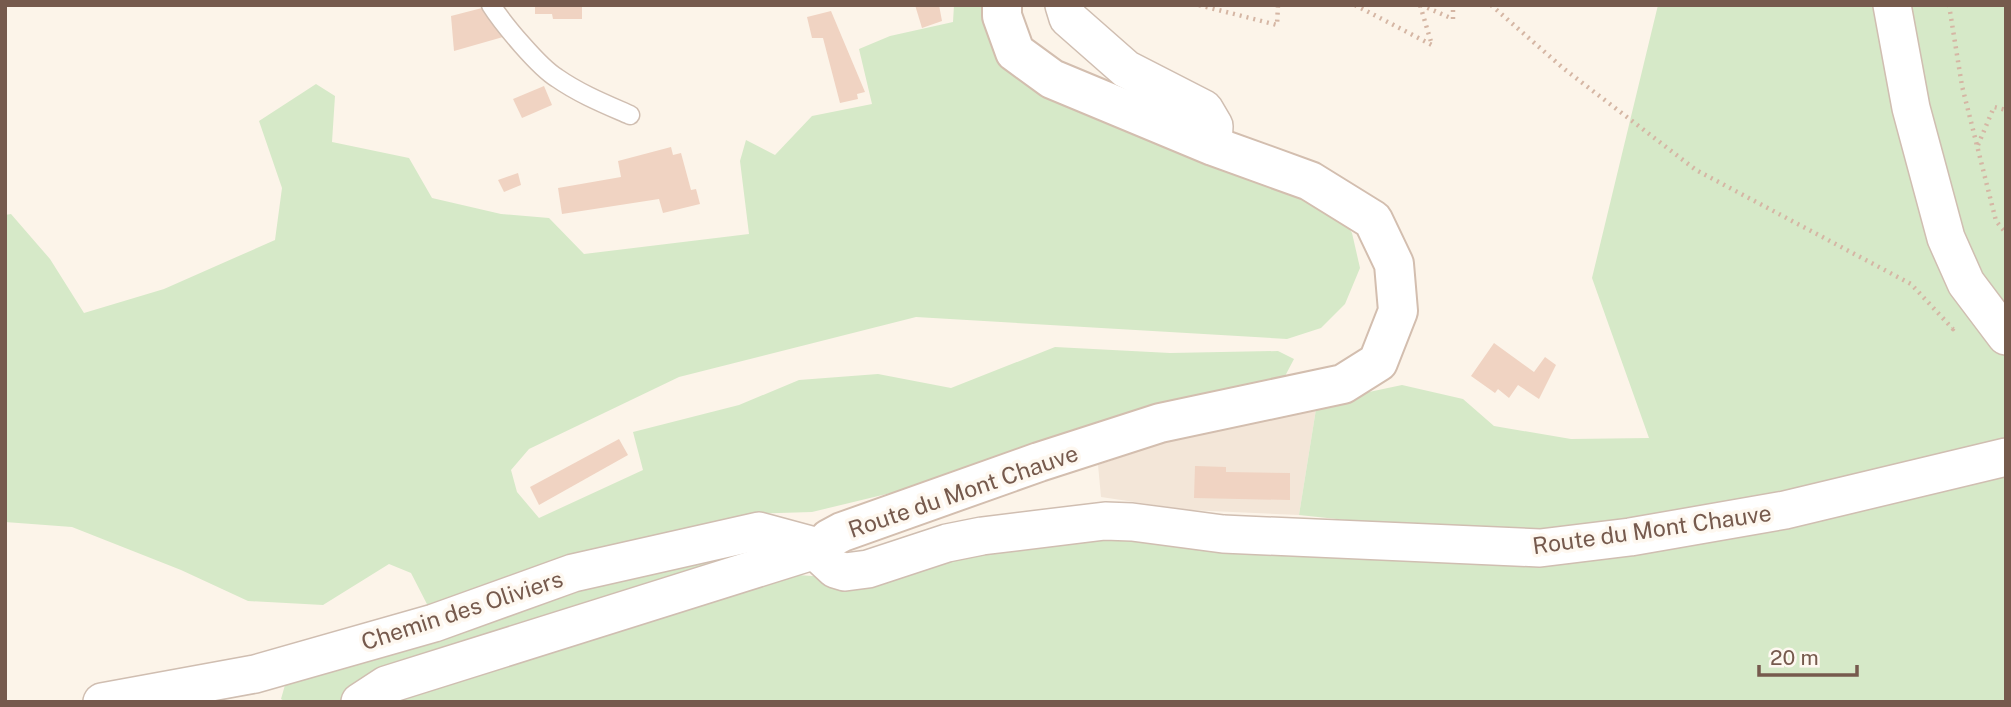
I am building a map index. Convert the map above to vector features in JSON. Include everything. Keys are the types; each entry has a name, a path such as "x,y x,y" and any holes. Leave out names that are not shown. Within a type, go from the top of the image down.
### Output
{"street":[{"name":"Route du Mont Chauve","path":"1002,5 1002,16 1015,52 1052,79 1213,146 1310,181 1373,220 1394,264 1398,311 1378,362 1343,384 1160,423 1039,462 842,532 822,548 821,557 828,565 845,572 868,569 958,540 1105,521 1223,534 1540,548 1630,537 1784,510 2006,457"},
{"path":"1064,5 1068,18 1126,69 1204,109 1214,126 1213,146"},
{"path":"1892,5 1911,108 1946,238 1966,283 2006,336"},
{"name":"Chemin des Oliviers","path":"102,702 255,674 433,623 573,573 759,531 822,548"},
{"path":"360,702 386,685 822,548"}],"lane":[{"path":"491,5 501,20 554,77 591,98 630,115"}],"path":[{"path":"1199,5 1277,25 1278,5"},
{"path":"1355,5 1432,45 1420,5"},
{"path":"1420,5 1453,19 1453,5"},
{"path":"1491,5 1563,68 1696,170 1910,284 1953,329 1976,299"},
{"path":"1949,5 1962,86 1996,221 2006,233"},
{"path":"1977,146 1994,107 2006,110"}],"shaded area":[{"path":"1317,403 1299,515 1188,510 1101,497 1098,465 1162,443"}],"green space":[{"path":"954,5 984,5 997,52 1335,208 1352,233 1360,268 1345,304 1321,328 1287,339 916,317 679,377 529,449 511,470 517,492 539,518 643,470 633,432 739,405 799,380 878,374 951,388 1055,347 1170,353 1278,351 1294,359 1284,378 928,484 812,512 747,514 555,564 430,610 411,573 389,564 323,605 248,601 181,570 72,527 5,522 5,215 11,214 50,259 84,313 164,289 275,240 282,188 259,121 316,84 335,96 332,142 409,158 432,198 501,214 549,218 584,254 749,234 740,161 746,140 775,155 812,116 872,104 859,49 890,36 953,22"},
{"path":"1658,5 2006,5 2006,702 384,702 383,674 337,702 286,702 281,699 287,678 598,577 764,540 798,575 841,578 1092,530 1242,547 1615,526 1450,531 1299,515 1317,403 1402,385 1463,399 1494,426 1571,439 1649,438 1592,278"}],"building":[{"path":"535,5 582,5 582,19 553,19 552,14 535,14"},
{"path":"915,5 939,5 942,21 922,28"},
{"path":"482,8 503,37 454,51 451,16"},
{"path":"831,11 865,92 857,94 858,99 840,103 823,38 812,38 807,17"},
{"path":"544,86 552,105 522,118 513,99"},
{"path":"671,147 673,155 681,153 691,190 696,189 700,204 663,213 659,199 562,214 558,188 621,177 618,161"},
{"path":"518,173 521,185 504,192 498,180"},
{"path":"1494,343 1534,372 1545,357 1556,365 1539,399 1518,385 1509,398 1498,389 1495,393 1471,376"},
{"path":"619,439 628,455 539,505 530,487"},
{"path":"1195,466 1226,467 1226,472 1290,473 1290,500 1194,498"}]}
